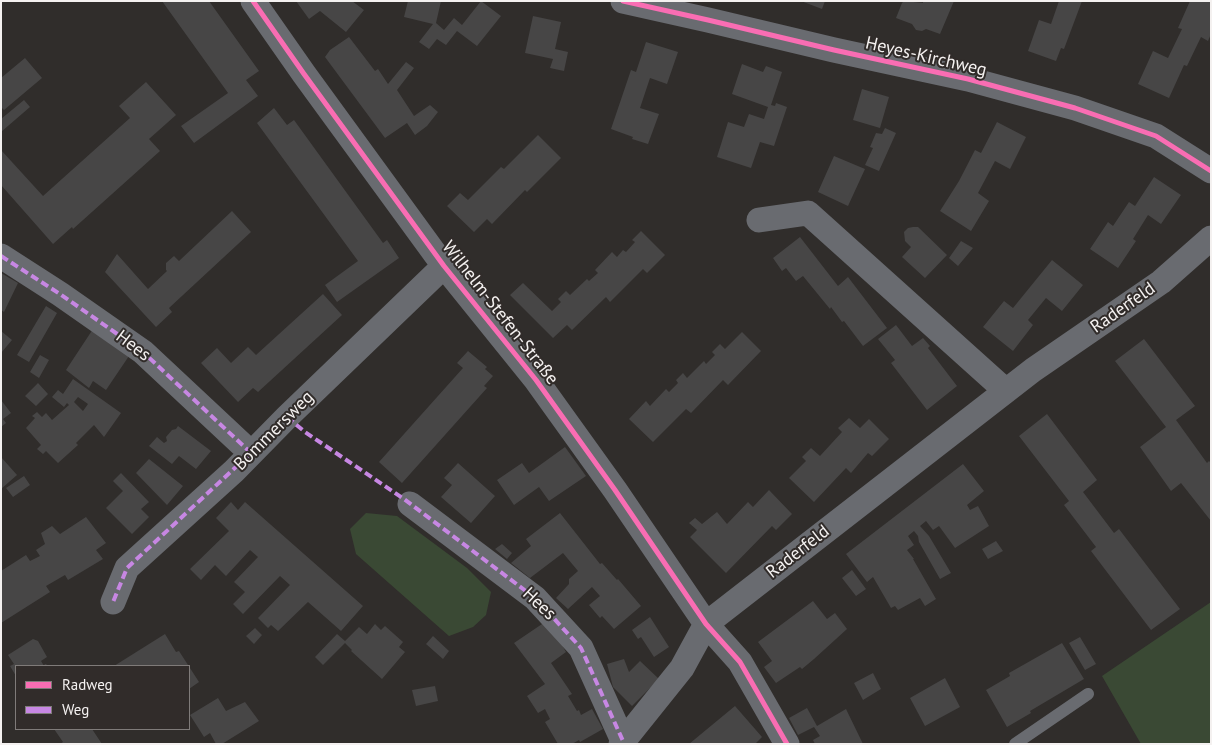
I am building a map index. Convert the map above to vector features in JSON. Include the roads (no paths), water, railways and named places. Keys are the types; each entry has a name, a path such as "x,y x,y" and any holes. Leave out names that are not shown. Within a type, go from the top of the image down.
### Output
{"street":[{"name":"Wilhelm-Stefen-Straße","path":"253,1 444,266 536,380 615,490 706,624 740,662 787,744"},
{"name":"Heyes-Kirchweg","path":"623,1 968,79 1075,108 1156,136 1211,171"},
{"path":"760,220 808,213 1006,390"},
{"name":"Raderfeld","path":"622,743 682,668 706,624 1006,390 1161,282 1211,238"},
{"name":"Hees","path":"1,256 60,294 143,352 251,453"},
{"name":"Bommersweg","path":"113,602 127,568 251,453 444,266"},
{"name":"Hees","path":"410,504 535,598 581,648 622,743"}],"lane":[{"path":"1015,744 1088,694"}]}
